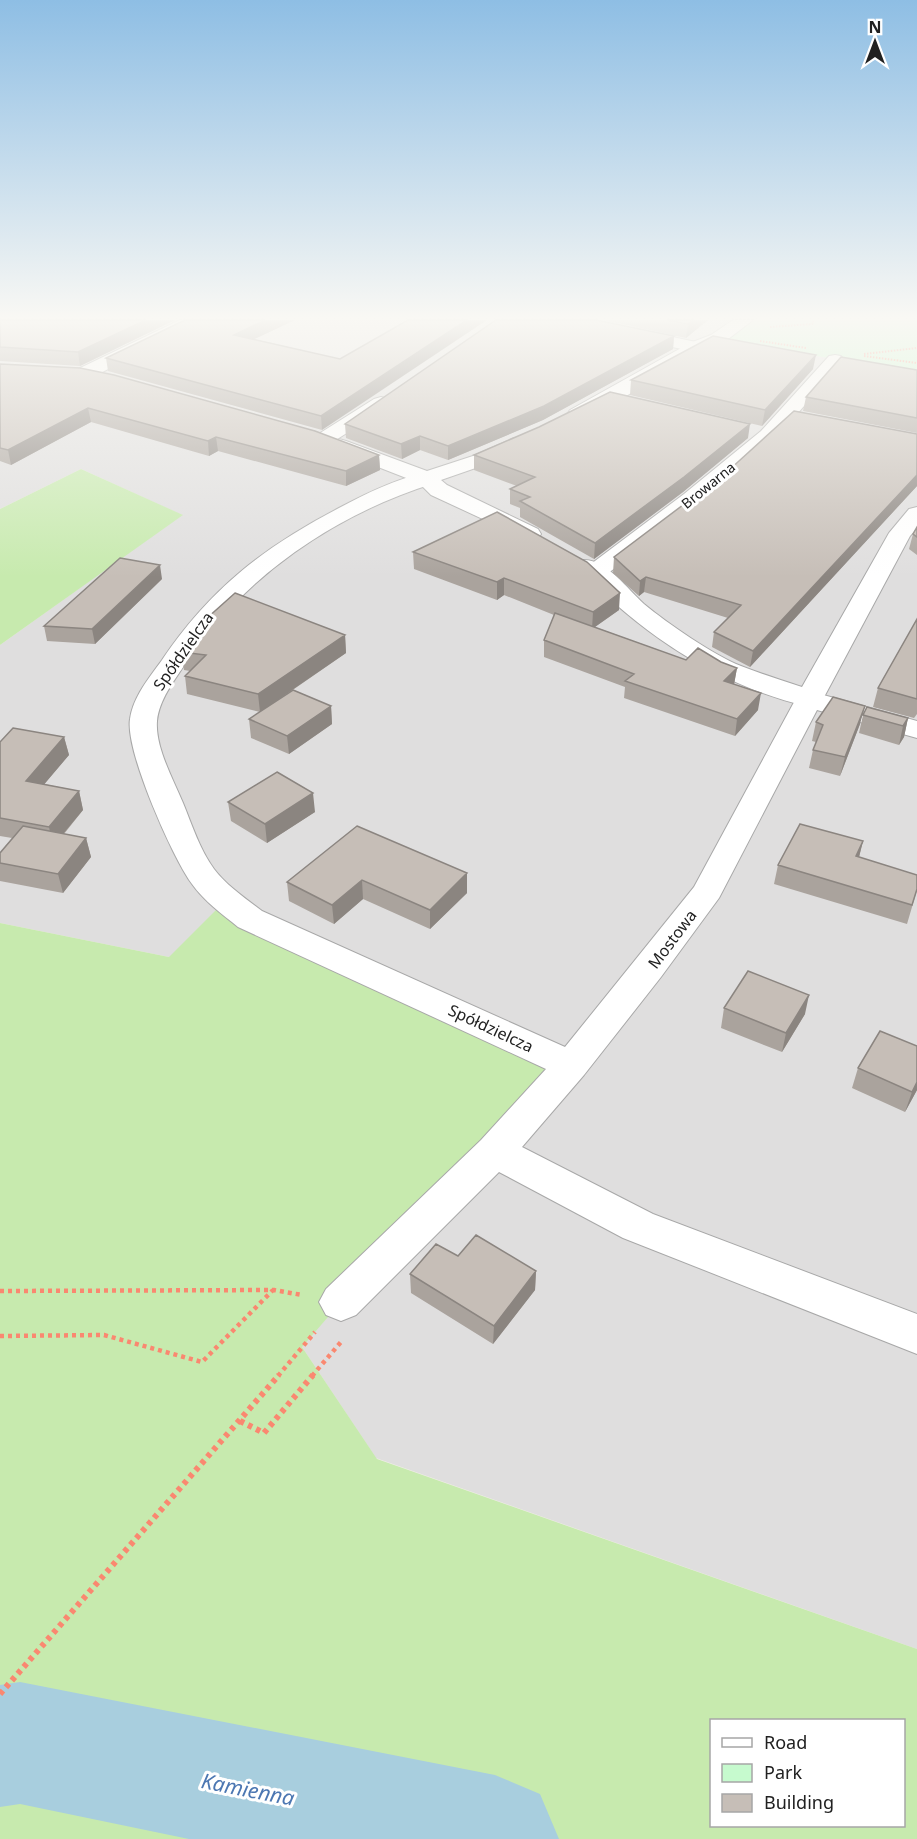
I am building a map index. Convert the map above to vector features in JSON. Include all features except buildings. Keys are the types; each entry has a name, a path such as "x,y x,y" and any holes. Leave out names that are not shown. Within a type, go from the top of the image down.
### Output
{"street":[{"path":"324,439 377,406"},
{"path":"557,423 593,406"},
{"name":"Browarna","path":"595,572 692,499 768,435 795,406"},
{"path":"786,415 808,419"},
{"path":"746,430 768,435"},
{"path":"302,433 324,439 426,478 439,490 558,549 595,572 636,610 674,638 729,671 809,699 917,730"},
{"name":"Spółdzielcza","path":"536,434 483,459 400,486 312,530 267,558 206,615 180,649 150,697 143,724 163,789 198,870 226,900 250,919 571,1065"},
{"name":"Mostowa","path":"341,1302 495,1150 571,1065 649,969 708,891 809,699 900,534 917,514"},
{"path":"495,1150 638,1226 917,1334"}],"path":[{"path":"0,1336 104,1335 202,1362 274,1290"},
{"path":"0,1291 274,1290 341,1302 365,1313 264,1433 240,1420"},
{"path":"0,1694 302,1347"}],"shaded area":[{"path":"0,406 917,406 917,1649 376,1458 302,1347 169,957 0,923 0,645 182,515 81,469 0,509"}],"green space":[{"path":"81,469 183,515 0,645 0,509"},
{"path":"226,900 571,1065 341,1302 302,1347 377,1459 917,1649 917,1839 0,1839 0,923 169,957"}],"waterway":[{"name":"Kamienna","path":"0,1746 20,1743 495,1839"}]}
